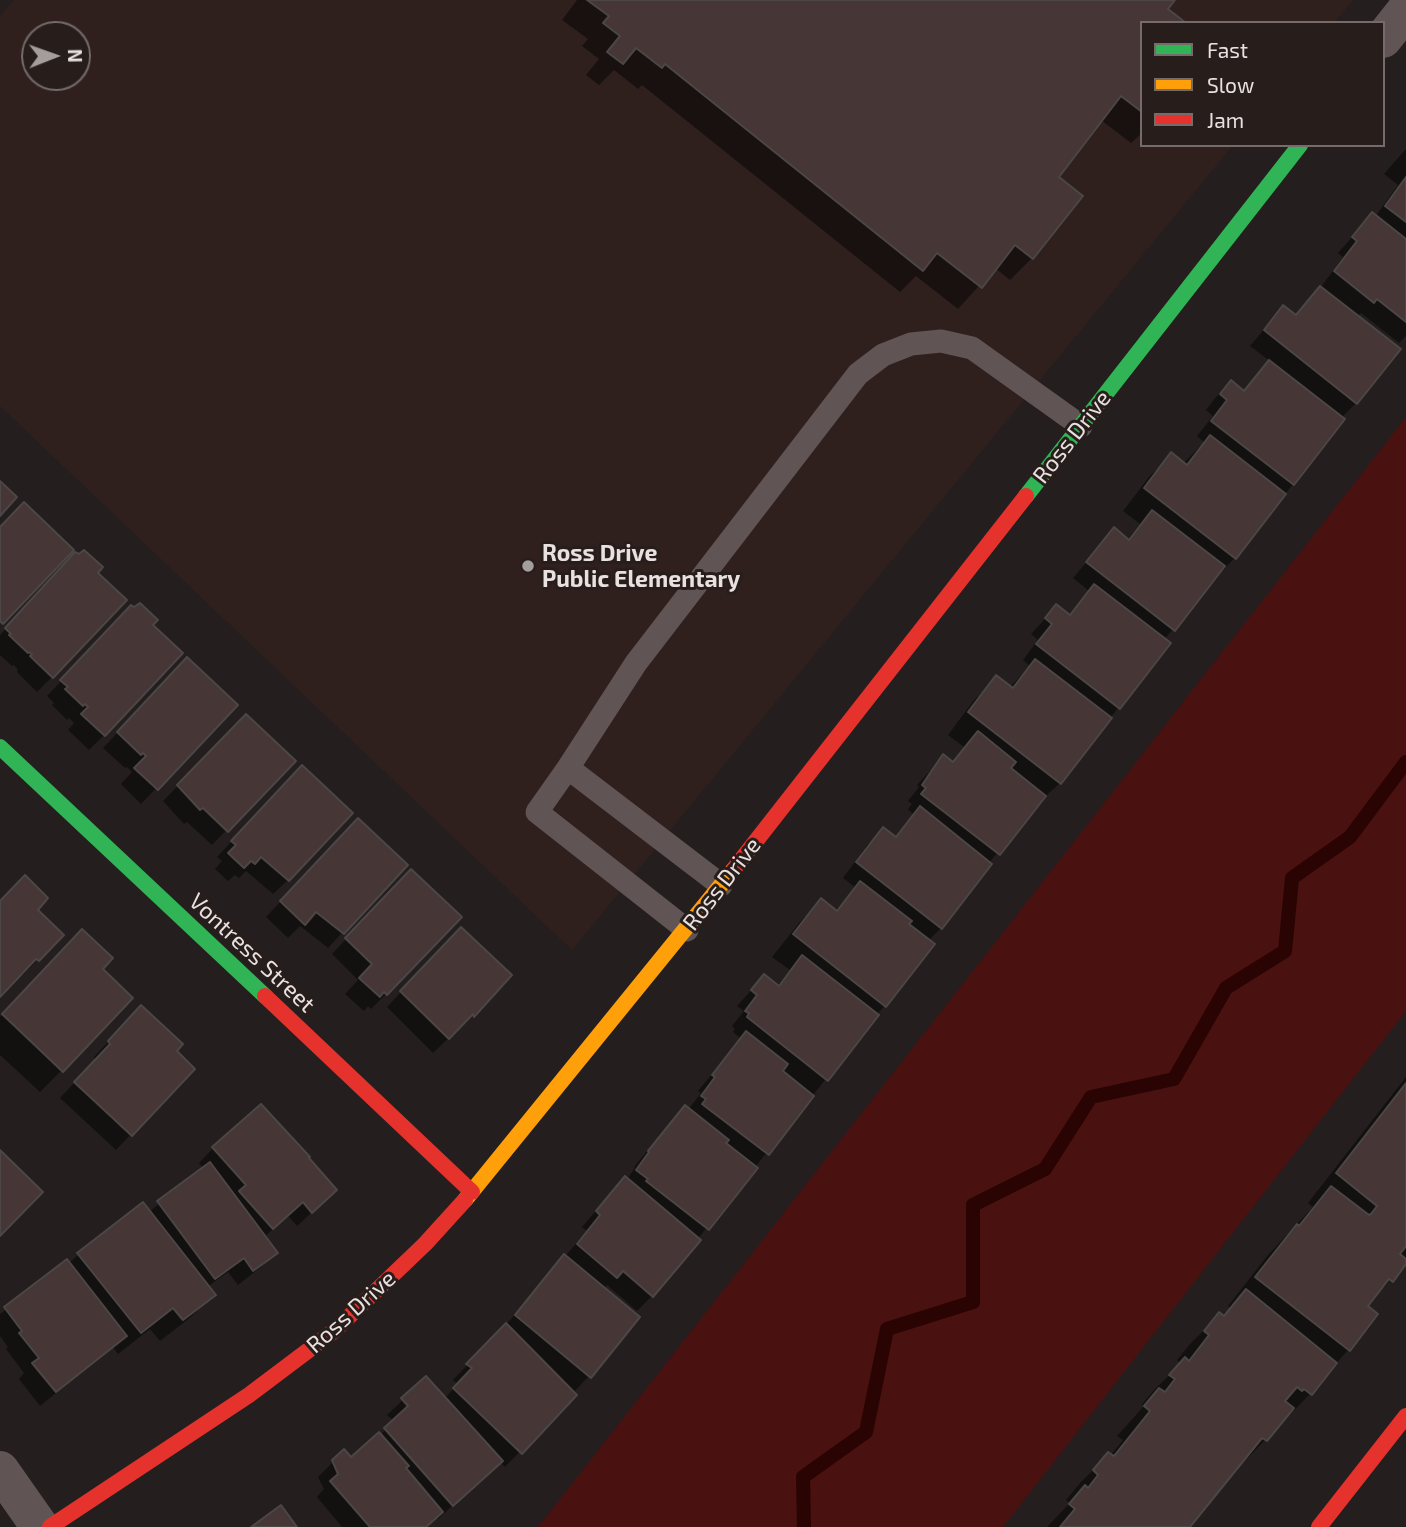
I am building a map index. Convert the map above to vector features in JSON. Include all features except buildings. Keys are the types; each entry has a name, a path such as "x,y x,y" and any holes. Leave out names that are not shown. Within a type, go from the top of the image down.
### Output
{"street":[{"path":"1385,36 1406,10"},
{"name":"Ross Drive","path":"50,1527 249,1395 323,1339 387,1281 472,1192 687,930 1298,147"},
{"name":"Vontress Street","path":"0,747 472,1192"},
{"path":"1320,1527 1399,1437"},
{"path":"0,1470 40,1527"}],"lane":[{"path":"687,930 537,811 636,663 858,374 883,355 911,344 941,341 972,348 1081,426"},
{"path":"568,768 721,886"}],"shaded area":[{"name":"Ross Drive Public Elementary","path":"14,0 1353,0 1336,21 1140,21 1140,147 1231,147 572,950 0,406 0,16"},
{"path":"1406,417 1406,1011 1003,1527 538,1527"}],"waterway":[{"path":"804,1527 803,1477 866,1432 887,1329 973,1302 973,1205 1045,1169 1091,1097 1174,1079 1226,988 1285,951 1292,878 1350,837 1406,762"}],"traffic: fast":[{"path":"1026,496 1298,147"},
{"path":"0,747 265,996"}],"traffic: slow":[{"path":"465,1200 734,869"}],"traffic: jam":[{"path":"734,869 1026,496"},
{"path":"265,996 472,1192"},
{"path":"50,1527 249,1395 334,1331 425,1244 465,1200"},
{"path":"1319,1527 1406,1416"}],"place":[{"name":"Ross Drive Public Elementary","path":"528,566"}]}
